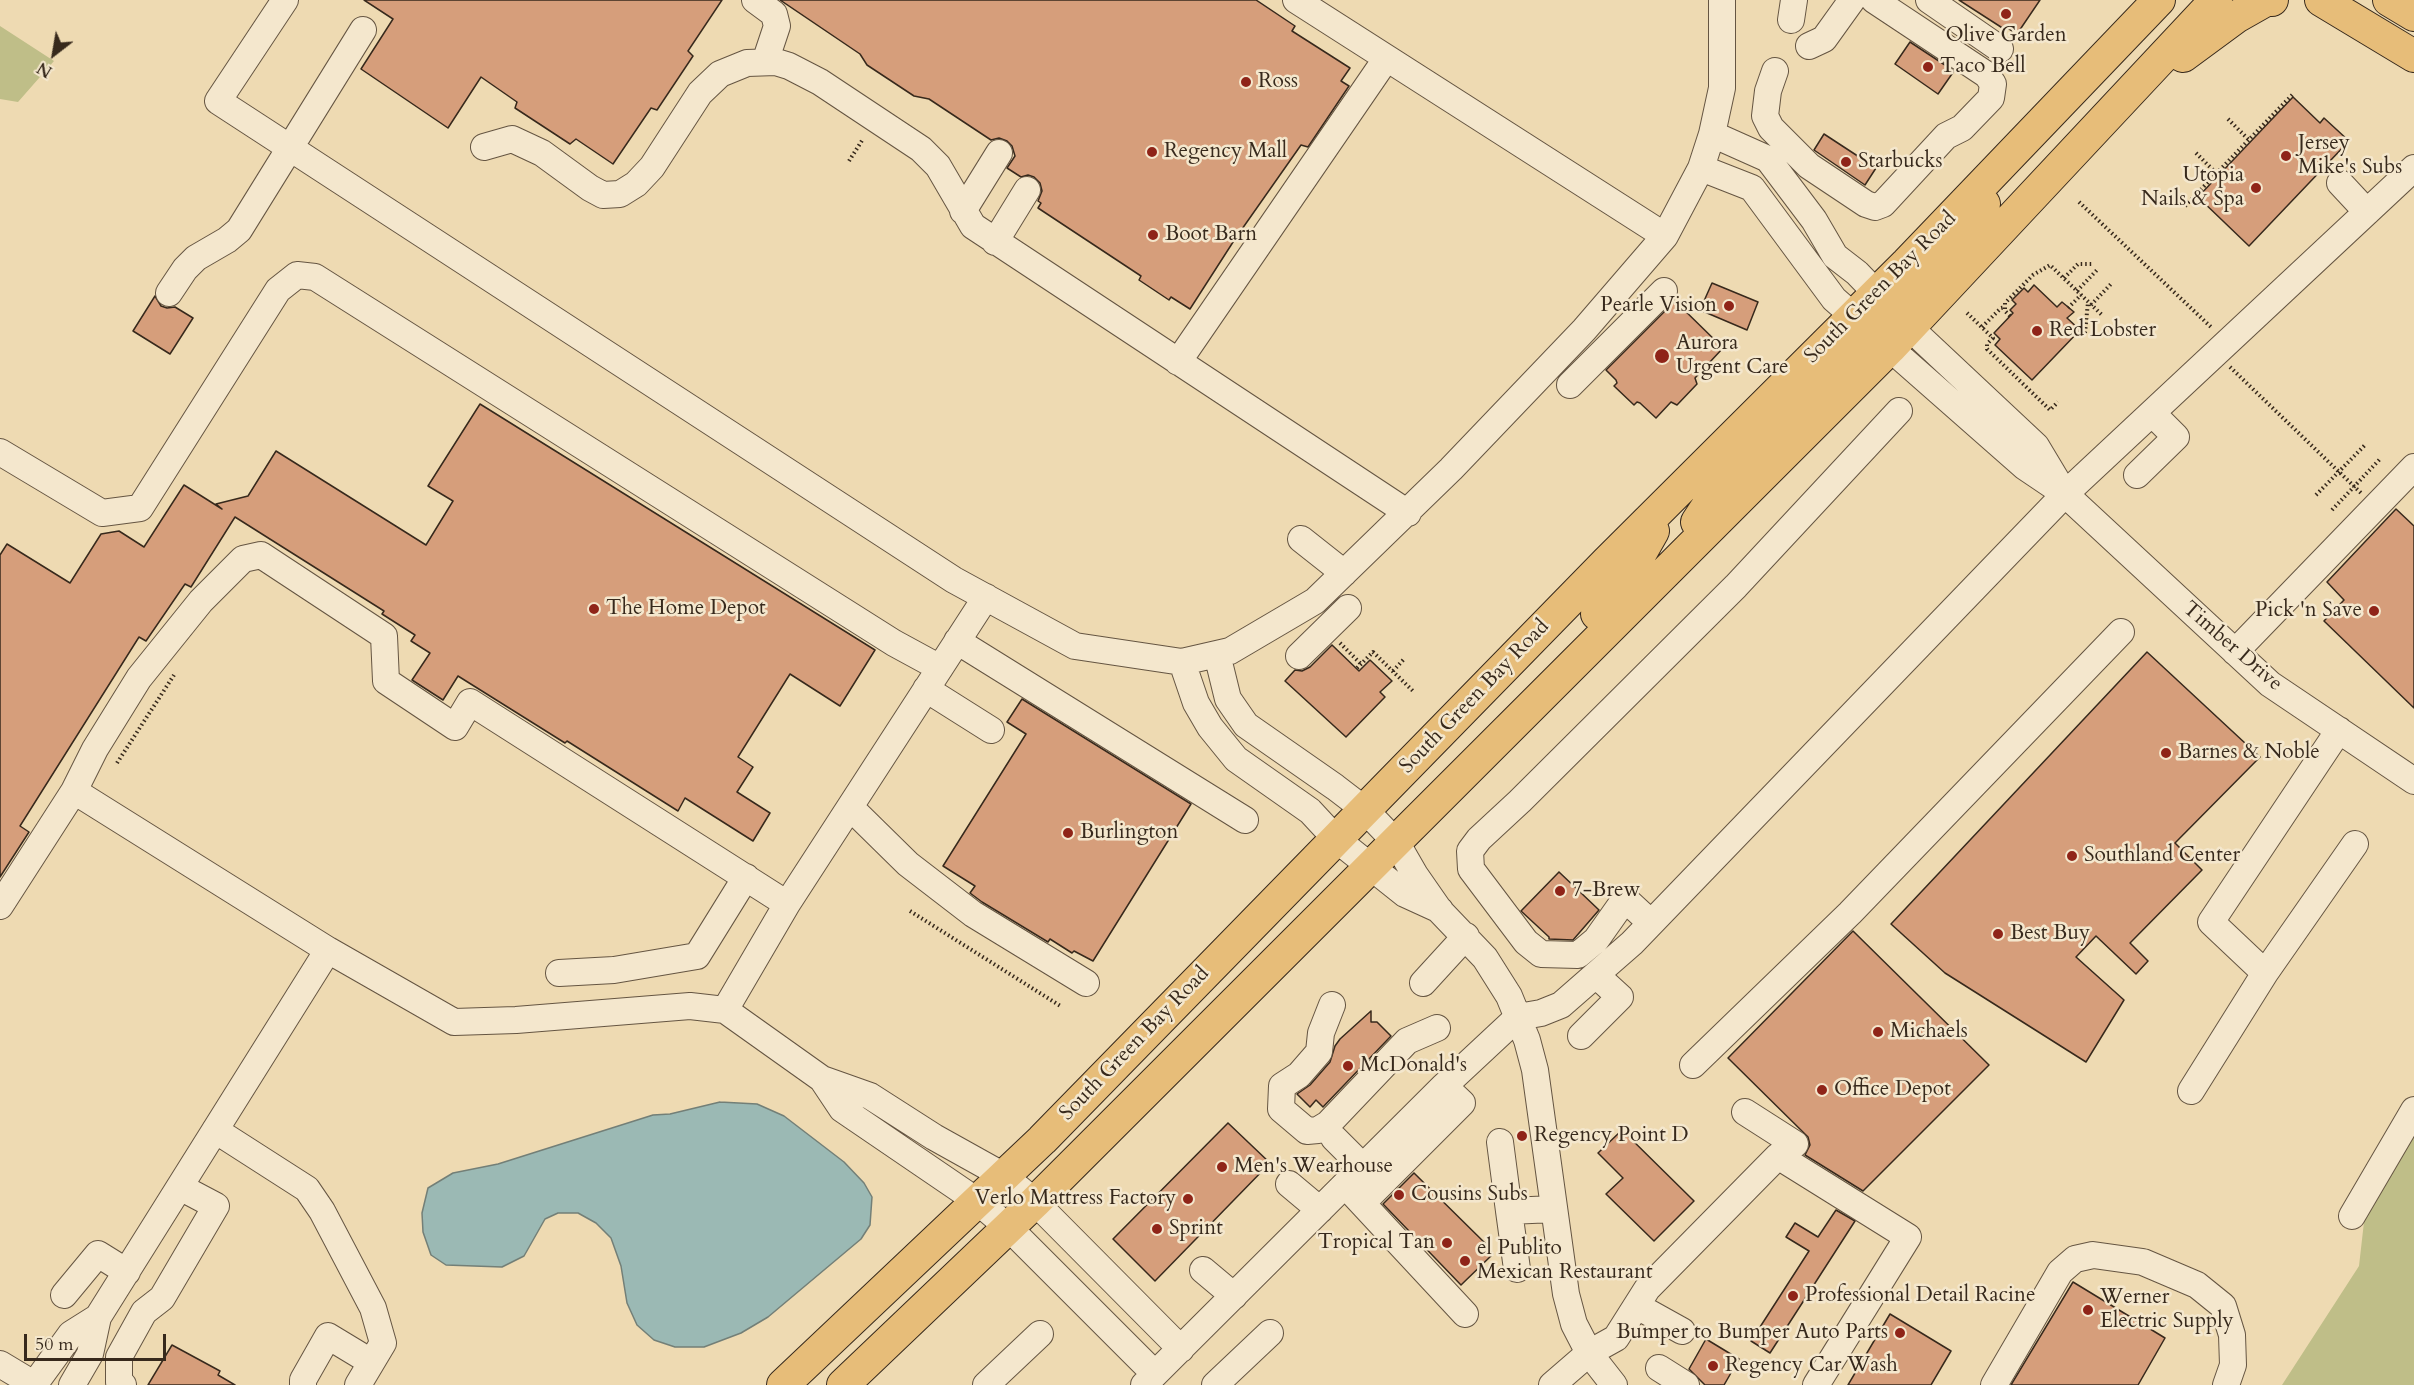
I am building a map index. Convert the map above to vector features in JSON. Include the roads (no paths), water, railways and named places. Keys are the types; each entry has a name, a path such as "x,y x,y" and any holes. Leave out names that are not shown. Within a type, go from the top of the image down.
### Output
{"main road":[{"name":"South Green Bay Road","path":"1392,838 1661,577 1882,321 2038,126 2159,0"},
{"name":"South Green Bay Road","path":"1365,810 1671,499 1882,321 2122,101 2216,0"},
{"path":"2122,101 2236,17 2266,0 2272,0"},
{"path":"2287,0 2330,6 2414,56"},
{"path":"2389,0 2414,15"},
{"path":"1355,855 1392,838 1404,810 1619,591 1671,499"},
{"path":"1355,855 1365,810"},
{"name":"South Green Bay Road","path":"1022,1191 1161,1018 1355,855"},
{"name":"South Green Bay Road","path":"783,1385 1158,1080 1210,1008 1355,855"},
{"path":"833,1385 867,1341 974,1241 992,1213 1022,1191"},
{"name":"South Green Bay Road","path":"843,1385 992,1213"}],"street":[{"path":"285,0 218,102 912,554 986,597 1075,646 1182,662 1230,651 1254,639 1315,601 1408,513 1584,330 1665,236 1701,168 1712,134 1722,88 1722,0"},
{"path":"755,0 774,14 777,26 765,62"},
{"path":"1296,0 1665,236"},
{"path":"1809,46 1824,39 1852,0"},
{"path":"1775,71 1768,91 1765,116 1772,128 1809,166 1866,204 1875,207 1884,204 1946,136 1962,128 1991,98 1993,84 1987,75 1874,0"},
{"path":"1929,0 2000,49"},
{"path":"170,293 185,269 196,258 227,240 238,230 363,30"},
{"path":"1178,362 1386,59"},
{"path":"484,147 512,139 542,153 597,192 603,195 620,194 636,184 652,167 700,93 720,74 747,63 776,62 789,66 820,82 921,149 938,166 973,226 995,242 1408,513"},
{"path":"1712,134 1768,159 1814,220 1835,256 1857,273 1882,321"},
{"path":"963,211 999,153"},
{"path":"1701,168 1752,188 1834,299 1882,321"},
{"path":"822,1079 842,1109 992,1213 1149,1380 1234,1296 1305,1189 1345,1185 1444,1086 1518,1017 1541,1013 1561,1005 1632,944 2065,494 2414,168"},
{"path":"2340,183 2367,212"},
{"path":"995,242 1027,190"},
{"path":"0,452 102,513 140,508 278,290 297,275 315,277 894,643 991,730"},
{"path":"1622,286 1643,309"},
{"path":"1570,385 1643,309 1664,291"},
{"name":"Timber Drive","path":"1882,321 2025,467 2065,494 2270,684 2414,781"},
{"path":"1651,923 1625,899 1596,940 1578,955 1541,954 1526,942 1471,869 1470,851 1479,839 1736,586 1899,411"},
{"path":"2137,475 2176,436 2153,414"},
{"path":"2235,652 2414,467"},
{"path":"1301,539 1344,573"},
{"path":"0,906 74,791 94,749 139,678 201,601 243,559 261,555 384,636 374,668 386,681 455,727 470,702 787,904"},
{"path":"725,1010 787,904 986,597"},
{"path":"1299,656 1348,608"},
{"path":"1693,1065 1850,913 2121,632"},
{"path":"957,641 1245,820"},
{"path":"1217,654 1228,699 1246,725 1365,810 1392,838 1440,910 1485,958 1500,980 1527,1040 1535,1070 1566,1294 1574,1324 1589,1353 1614,1385"},
{"path":"1182,662 1196,703 1210,727 1236,759 1310,811 1355,855 1406,894 1440,910"},
{"path":"2265,972 2211,922 2339,730"},
{"path":"74,791 328,950 454,1022 516,1020 690,1005 725,1010 822,1079 870,1096 1022,1191 1181,1349"},
{"path":"850,807 908,864 973,914 1086,983"},
{"path":"2191,1091 2265,972 2355,844"},
{"path":"559,973 614,970 697,956 746,877"},
{"path":"1422,983 1466,936"},
{"path":"72,1385 90,1354 98,1317 328,950"},
{"path":"1581,1036 1620,997 1596,975"},
{"path":"1332,1005 1321,1033 1319,1052 1299,1076 1282,1086 1281,1109 1307,1131 1318,1130 1328,1124 1407,1041 1437,1028"},
{"path":"1444,1086 1468,1109"},
{"path":"1434,1154 1468,1109"},
{"path":"1362,1203 1468,1109"},
{"path":"2352,1216 2414,1110"},
{"path":"1745,1113 1796,1144"},
{"path":"215,1130 307,1189 322,1211 373,1308 382,1343 358,1385"},
{"path":"1334,1138 1363,1167"},
{"path":"1500,1142 1518,1269"},
{"path":"1552,1385 1589,1353 1616,1338 1647,1289 1778,1156 1908,1237 1816,1385"},
{"path":"1345,1185 1465,1314"},
{"path":"123,1385 119,1382 119,1358 144,1312 162,1298 216,1206 180,1187"},
{"path":"1509,1211 1554,1209"},
{"path":"64,1295 98,1254 127,1272"},
{"path":"1994,1385 2060,1272 2075,1259 2093,1255 2143,1262 2198,1285 2223,1306 2232,1335 2233,1365 2226,1385"},
{"path":"1203,1270 1234,1296"},
{"path":"1637,1306 1682,1331"},
{"path":"0,1364 34,1385 71,1334 98,1317"},
{"path":"986,1385 1040,1334"},
{"path":"1215,1385 1270,1334"},
{"path":"303,1382 328,1336 371,1362"},
{"path":"1659,1368 1686,1385"}],"water":[{"path":"720,1102 757,1104 784,1116 844,1162 864,1183 872,1197 870,1225 861,1239 768,1317 741,1333 704,1347 675,1347 654,1340 637,1325 627,1303 621,1266 611,1238 596,1223 578,1213 558,1213 545,1219 524,1256 502,1267 446,1265 431,1255 423,1232 422,1213 428,1188 453,1173 498,1164 653,1115 670,1114"}],"place":[{"name":"Olive Garden","path":"2006,14"},
{"name":"Taco Bell","path":"1928,67"},
{"name":"Ross","path":"1246,82"},
{"name":"Regency Mall","path":"1152,152"},
{"name":"Jersey Mike's Subs","path":"2286,156"},
{"name":"Starbucks","path":"1846,162"},
{"name":"Utopia Nails & Spa","path":"2256,188"},
{"name":"Boot Barn","path":"1153,235"},
{"name":"Pearle Vision","path":"1729,306"},
{"name":"Red Lobster","path":"2037,331"},
{"name":"Aurora Urgent Care","path":"1662,356"},
{"name":"The Home Depot","path":"594,609"},
{"name":"Pick 'n Save","path":"2374,611"},
{"name":"Barnes & Noble","path":"2166,753"},
{"name":"Burlington","path":"1068,833"},
{"name":"Southland Center","path":"2072,856"},
{"name":"7-Brew","path":"1560,891"},
{"name":"Best Buy","path":"1998,934"},
{"name":"Michaels","path":"1878,1032"},
{"name":"McDonald's","path":"1348,1066"},
{"name":"Office Depot","path":"1822,1090"},
{"name":"Regency Point D","path":"1522,1136"},
{"name":"Men's Wearhouse","path":"1222,1167"},
{"name":"Cousins Subs","path":"1399,1195"},
{"name":"Verlo Mattress Factory","path":"1188,1199"},
{"name":"Sprint","path":"1157,1229"},
{"name":"Tropical Tan","path":"1447,1243"},
{"name":"el Publito Mexican Restaurant","path":"1465,1261"},
{"name":"Professional Detail Racine","path":"1793,1296"},
{"name":"Werner Electric Supply","path":"2088,1310"},
{"name":"Bumper to Bumper Auto Parts","path":"1900,1333"},
{"name":"Regency Car Wash","path":"1713,1366"}]}
